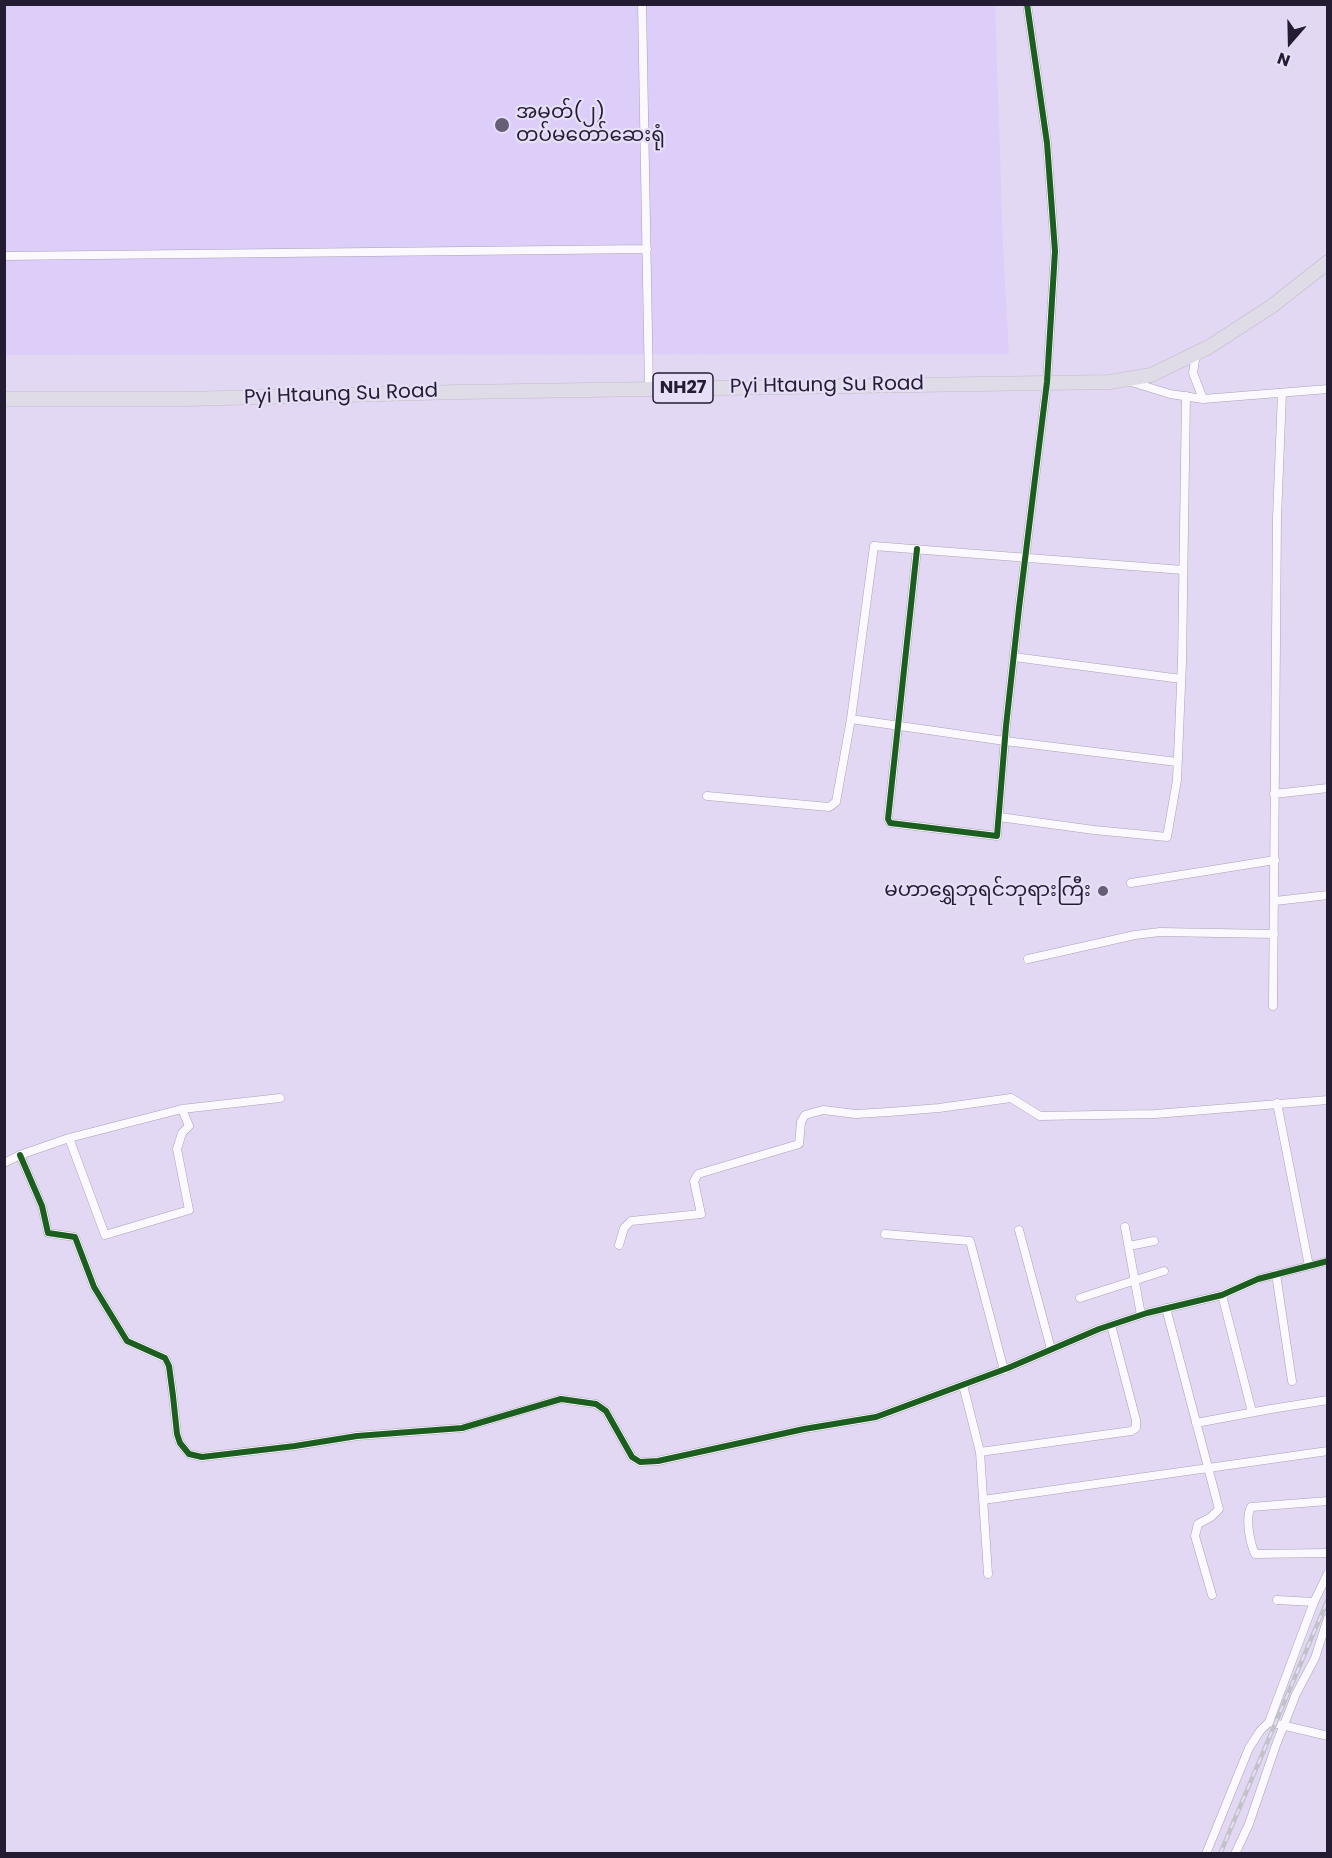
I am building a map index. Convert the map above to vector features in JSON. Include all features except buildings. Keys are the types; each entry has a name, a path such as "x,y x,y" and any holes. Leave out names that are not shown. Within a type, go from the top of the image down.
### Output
{"highway":[{"name":"Pyi Htaung Su Road","path":"4,399 183,399 1110,382 1151,375 1209,347 1272,306 1328,262"}],"street":[{"path":"642,4 649,389"},
{"path":"917,549 888,819 890,823 997,836 1025,557 1047,382 1054,251 1047,143 1027,4"},
{"path":"4,256 647,249"},
{"path":"1196,354 1193,374 1203,399"},
{"path":"1123,380 1203,399 1328,389"},
{"path":"1273,1006 1277,518 1282,393"},
{"path":"999,817 1167,837 1176,780 1181,679 1186,396"},
{"path":"707,796 829,807 836,802 851,719 874,546 1183,570"},
{"path":"1014,657 1181,679"},
{"path":"851,719 1177,762"},
{"path":"1274,794 1328,788"},
{"path":"1131,883 1275,860"},
{"path":"1275,901 1328,895"},
{"path":"1028,959 1135,935 1160,932 1274,934"},
{"path":"4,1163 69,1138 182,1109 280,1098"},
{"path":"619,1245 624,1228 632,1221 701,1214 694,1181 698,1174 799,1144 801,1122 805,1115 823,1110 856,1114 890,1112 1011,1098 1040,1116 1071,1116 1155,1114 1328,1100"},
{"path":"1277,1103 1309,1266"},
{"path":"69,1138 105,1235 189,1210 177,1149 182,1132 189,1126 182,1109"},
{"path":"20,1155 42,1206 48,1233 75,1237 94,1287 127,1341 165,1358 180,1443 189,1455 202,1457 357,1436 476,1426 517,1411 561,1399 596,1404 606,1411 632,1457 640,1462 658,1461 804,1429 876,1417 1004,1370 1111,1325 1328,1261"},
{"path":"1125,1227 1141,1315"},
{"path":"1019,1230 1051,1349"},
{"path":"885,1234 970,1241 1004,1370"},
{"path":"1129,1246 1154,1241"},
{"path":"1080,1298 1164,1271"},
{"path":"1276,1275 1292,1381"},
{"path":"1222,1294 1252,1412"},
{"path":"1166,1308 1219,1509 1211,1517 1198,1524 1195,1536 1212,1594"},
{"path":"980,1452 1131,1431 1136,1428 1136,1420 1111,1325"},
{"path":"963,1385 980,1452 988,1574"},
{"path":"1196,1424 1328,1400"},
{"path":"983,1500 1328,1451"},
{"path":"1328,1501 1251,1507 1248,1515 1253,1549 1256,1554 1328,1552"},
{"path":"1206,1854 1249,1748 1269,1722 1314,1602 1328,1573"},
{"path":"1278,1600 1314,1602"},
{"path":"1235,1854 1249,1824 1296,1694 1315,1658 1328,1618"},
{"path":"1269,1722 1328,1736"}],"shaded area":[{"name":"အမှတ်(၂) တပ်မတော်ဆေးရုံ","path":"4,5 995,5 1009,354 5,355"}],"railway":[{"path":"1220,1854 1328,1599"}],"cycle path":[{"path":"917,549 888,819 890,823 997,836 1006,726 1047,382 1055,251 1047,143 1027,4"},
{"path":"20,1155 42,1206 48,1233 75,1237 94,1287 127,1341 165,1358 169,1366 180,1443 189,1454 202,1457 357,1436 462,1428 561,1399 596,1404 606,1411 632,1457 640,1462 658,1461 804,1429 876,1417 1008,1368 1099,1329 1147,1313 1222,1295 1258,1279 1328,1261"}],"place":[{"name":"အမှတ်(၂) တပ်မတော်ဆေးရုံ","path":"502,125"},
{"name":"မဟာရွှေဘုရင်ဘုရားကြီး","path":"1103,891"}]}
